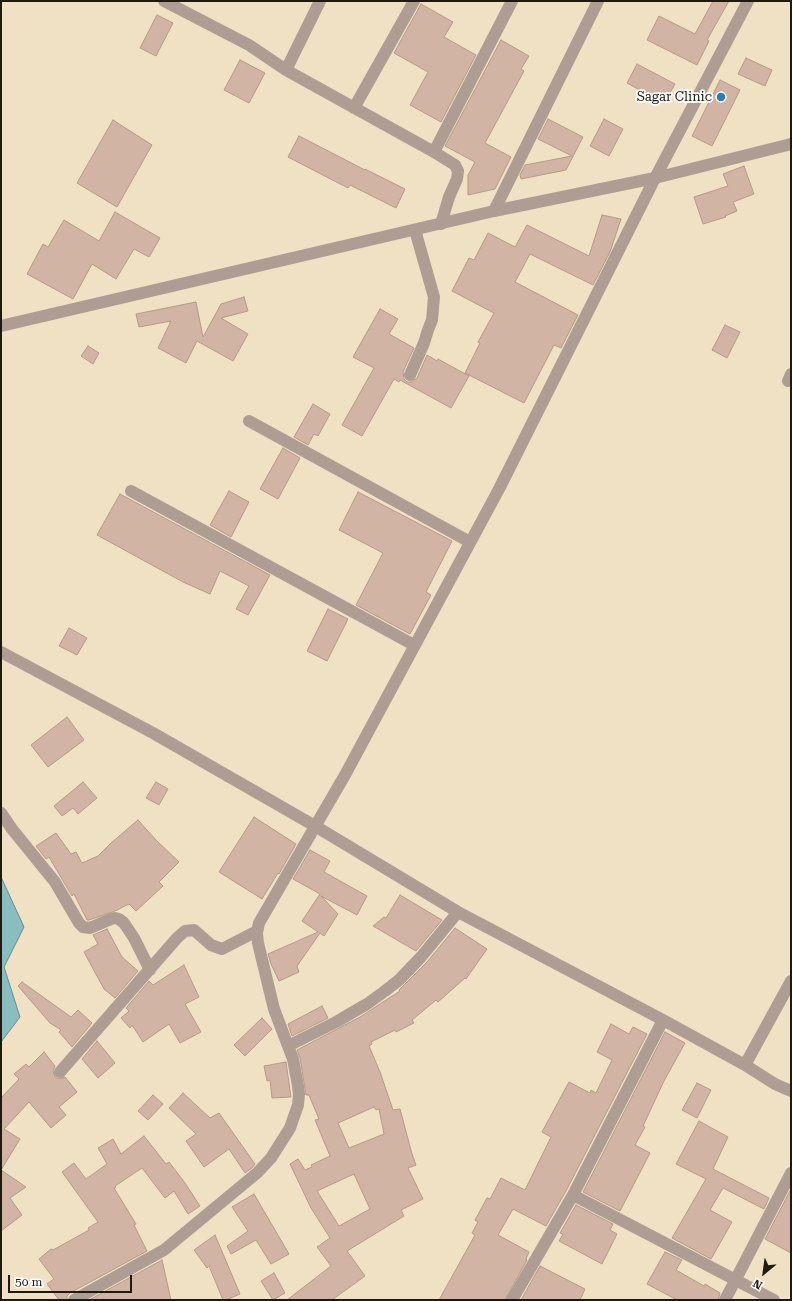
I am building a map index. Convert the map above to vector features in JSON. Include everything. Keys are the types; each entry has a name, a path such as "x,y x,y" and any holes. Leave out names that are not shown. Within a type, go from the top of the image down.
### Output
{"street":[{"path":"164,1 250,45 286,70 455,165 458,171 457,179 449,197 441,224"},
{"path":"286,70 320,1"},
{"path":"354,108 414,1"},
{"path":"434,152 512,1"},
{"path":"494,212 586,22 598,1"},
{"path":"74,1300 164,1250 257,1173 271,1158 290,1128 298,1105 299,1094 293,1059 274,1009 258,943 257,931 264,913 349,768 499,489 655,178 748,1"},
{"path":"1,326 494,212 655,178 791,144"},
{"path":"410,375 432,320 434,297 415,230"},
{"path":"249,421 470,542"},
{"path":"131,491 414,645"},
{"path":"1,652 153,733 315,826 458,912 663,1020 779,1086 791,1091"},
{"path":"1,813 55,882 79,923 90,928 111,919 120,919 134,938 150,970"},
{"path":"288,1046 336,1022 386,991 421,957 458,912"},
{"path":"60,1072 185,931 194,930 211,945 222,949 257,931"},
{"path":"745,1066 791,981"},
{"path":"512,1300 573,1195 663,1020"},
{"path":"725,1300 791,1172"},
{"path":"573,1195 774,1300"}],"water":[{"path":"1,877 24,927 4,967 20,1017 1,1042"}],"building":[{"path":"713,1 729,1 707,40 709,41 697,65 647,40 659,16 695,34"},
{"path":"421,4 453,22 444,37 476,55 441,122 410,105 428,72 394,53"},
{"path":"157,15 173,23 156,56 140,48"},
{"path":"501,40 529,56 521,69 524,71 485,143 511,157 495,189 468,195 468,175 475,162 445,146"},
{"path":"746,58 772,70 765,86 738,74"},
{"path":"240,60 265,73 249,103 224,90"},
{"path":"637,64 675,84 664,103 627,83"},
{"path":"720,80 740,90 712,146 692,136"},
{"path":"548,119 583,137 566,170 521,179 520,175 525,165 572,156 538,139"},
{"path":"604,119 623,129 609,156 590,146"},
{"path":"113,120 152,145 117,207 77,183"},
{"path":"299,136 405,189 396,208 350,185 348,188 288,157"},
{"path":"744,166 754,194 733,202 737,211 725,216 726,217 703,224 694,197 728,186 723,174"},
{"path":"115,212 160,238 149,257 134,249 116,279 92,264 73,299 27,274 43,244 48,247 64,220 99,241"},
{"path":"602,215 621,219 610,252 593,285 530,254 515,282 578,315 561,348 554,345 524,403 465,373 480,343 478,342 494,313 452,291 469,258 474,260 488,233 515,247 527,225 589,256"},
{"path":"244,297 248,311 221,318 248,334 233,361 197,341 186,363 158,348 171,321 139,327 136,314 196,302 203,337 221,304"},
{"path":"380,309 398,319 389,334 414,348 403,372 404,379 407,382 411,382 417,378 427,355 437,361 438,359 469,376 451,408 400,380 399,382 394,379 362,436 342,425 374,368 353,357"},
{"path":"725,325 740,332 727,358 712,350"},
{"path":"88,346 99,353 93,364 81,356"},
{"path":"313,404 330,414 318,436 314,434 308,445 294,437"},
{"path":"283,448 300,458 278,499 260,489"},
{"path":"229,491 249,502 231,537 210,525"},
{"path":"358,492 452,541 426,592 431,595 410,634 356,605 383,553 339,530"},
{"path":"120,494 270,575 248,615 236,609 249,586 220,571 210,594 183,582 97,535"},
{"path":"328,609 348,619 327,661 307,651"},
{"path":"69,628 87,638 77,655 59,646"},
{"path":"67,717 84,740 48,767 31,745"},
{"path":"83,782 97,798 78,814 73,808 62,816 54,806"},
{"path":"156,782 168,789 159,805 146,798"},
{"path":"254,817 296,844 279,874 278,873 262,899 219,872"},
{"path":"138,820 179,862 159,882 163,886 136,911 129,904 115,911 87,920 74,894 72,896 49,857 46,859 36,846 56,833 71,854 76,852 82,863 98,856"},
{"path":"310,850 330,861 324,872 367,896 357,915 321,896 338,914 324,936 320,933 297,966 299,972 279,981 268,954 318,932 302,921 320,894 293,879"},
{"path":"400,895 442,920 416,951 373,926 384,917 386,918"},
{"path":"455,928 487,949 466,979 465,978 438,1002 436,1000 412,1020 414,1023 396,1032 395,1030 371,1042 372,1044 369,1046 393,1110 400,1109 416,1165 408,1168 423,1199 401,1210 404,1216 347,1251 365,1276 332,1300 287,1300 331,1266 317,1247 330,1238 311,1208 290,1164 298,1159 305,1170 312,1167 311,1165 330,1156 315,1120 319,1119 309,1095 306,1095 300,1058 297,1050 360,1017 400,991 399,990 427,962","holes":["374,1107 376,1110 379,1109 384,1134 349,1148 338,1123","354,1174 370,1209 339,1226 317,1191"]},
{"path":"107,929 122,957 138,971 115,998 104,989 84,952 98,944 93,935"},
{"path":"184,965 199,997 185,1004 201,1032 180,1043 169,1024 143,1042 132,1025 130,1028 121,1018 129,1011 126,1008 149,981 153,985"},
{"path":"22,982 71,1017 78,1010 92,1023 72,1047 59,1032 61,1030 50,1023 18,986"},
{"path":"322,1006 328,1018 292,1036 288,1024"},
{"path":"262,1018 272,1029 245,1056 234,1045"},
{"path":"611,1024 629,1034 633,1027 647,1034 566,1191 546,1226 513,1209 498,1235 529,1252 526,1259 527,1260 505,1300 439,1300 475,1235 472,1233 478,1222 475,1220 487,1198 490,1199 501,1178 525,1190 551,1137 542,1132 569,1082 590,1093 591,1090 596,1093 612,1060 597,1052"},
{"path":"665,1032 685,1043 664,1081 643,1126 645,1127 635,1145 650,1153 620,1211 583,1192"},
{"path":"97,1041 115,1063 98,1078 82,1059"},
{"path":"44,1052 55,1066 53,1071 55,1077 59,1079 65,1077 77,1092 59,1107 66,1115 51,1128 29,1102 4,1129 20,1139 1,1170 1,1098 19,1079 14,1074 26,1064 29,1067"},
{"path":"286,1062 291,1097 272,1098 270,1080 267,1081 264,1066"},
{"path":"697,1083 711,1090 697,1118 682,1110"},
{"path":"183,1093 210,1118 219,1113 255,1164 252,1168 245,1173 229,1149 204,1167 186,1141 196,1134 169,1108"},
{"path":"153,1095 163,1104 148,1120 138,1111"},
{"path":"699,1121 728,1137 713,1169 769,1198 764,1209 723,1188 710,1210 732,1222 711,1259 672,1238 706,1179 676,1164"},
{"path":"144,1136 166,1164 169,1162 200,1206 188,1214 174,1191 165,1198 142,1168 115,1186 116,1187 114,1188 136,1224 134,1225 147,1251 70,1293 67,1296 67,1300 59,1300 47,1284 54,1279 39,1259 51,1249 53,1250 89,1230 88,1228 98,1222 62,1172 74,1163 86,1179 107,1164 98,1148 113,1139 121,1154"},
{"path":"1,1170 26,1187 10,1198 22,1215 1,1231"},
{"path":"791,1189 791,1253 765,1239"},
{"path":"254,1194 289,1254 271,1264 256,1240 231,1254 227,1246 248,1231 232,1207"},
{"path":"576,1205 613,1224 610,1230 617,1234 602,1264 559,1241 563,1234 560,1233"},
{"path":"215,1235 240,1294 226,1300 223,1300 209,1266 207,1268 194,1250"},
{"path":"665,1252 682,1260 676,1270 704,1286 705,1284 720,1293 718,1300 677,1300 647,1284"},
{"path":"162,1260 171,1300 89,1300"},
{"path":"540,1266 585,1289 580,1300 521,1300"},
{"path":"274,1273 285,1293 273,1300 261,1281"}],"place":[{"name":"Sagar Clinic","path":"721,97"}]}
